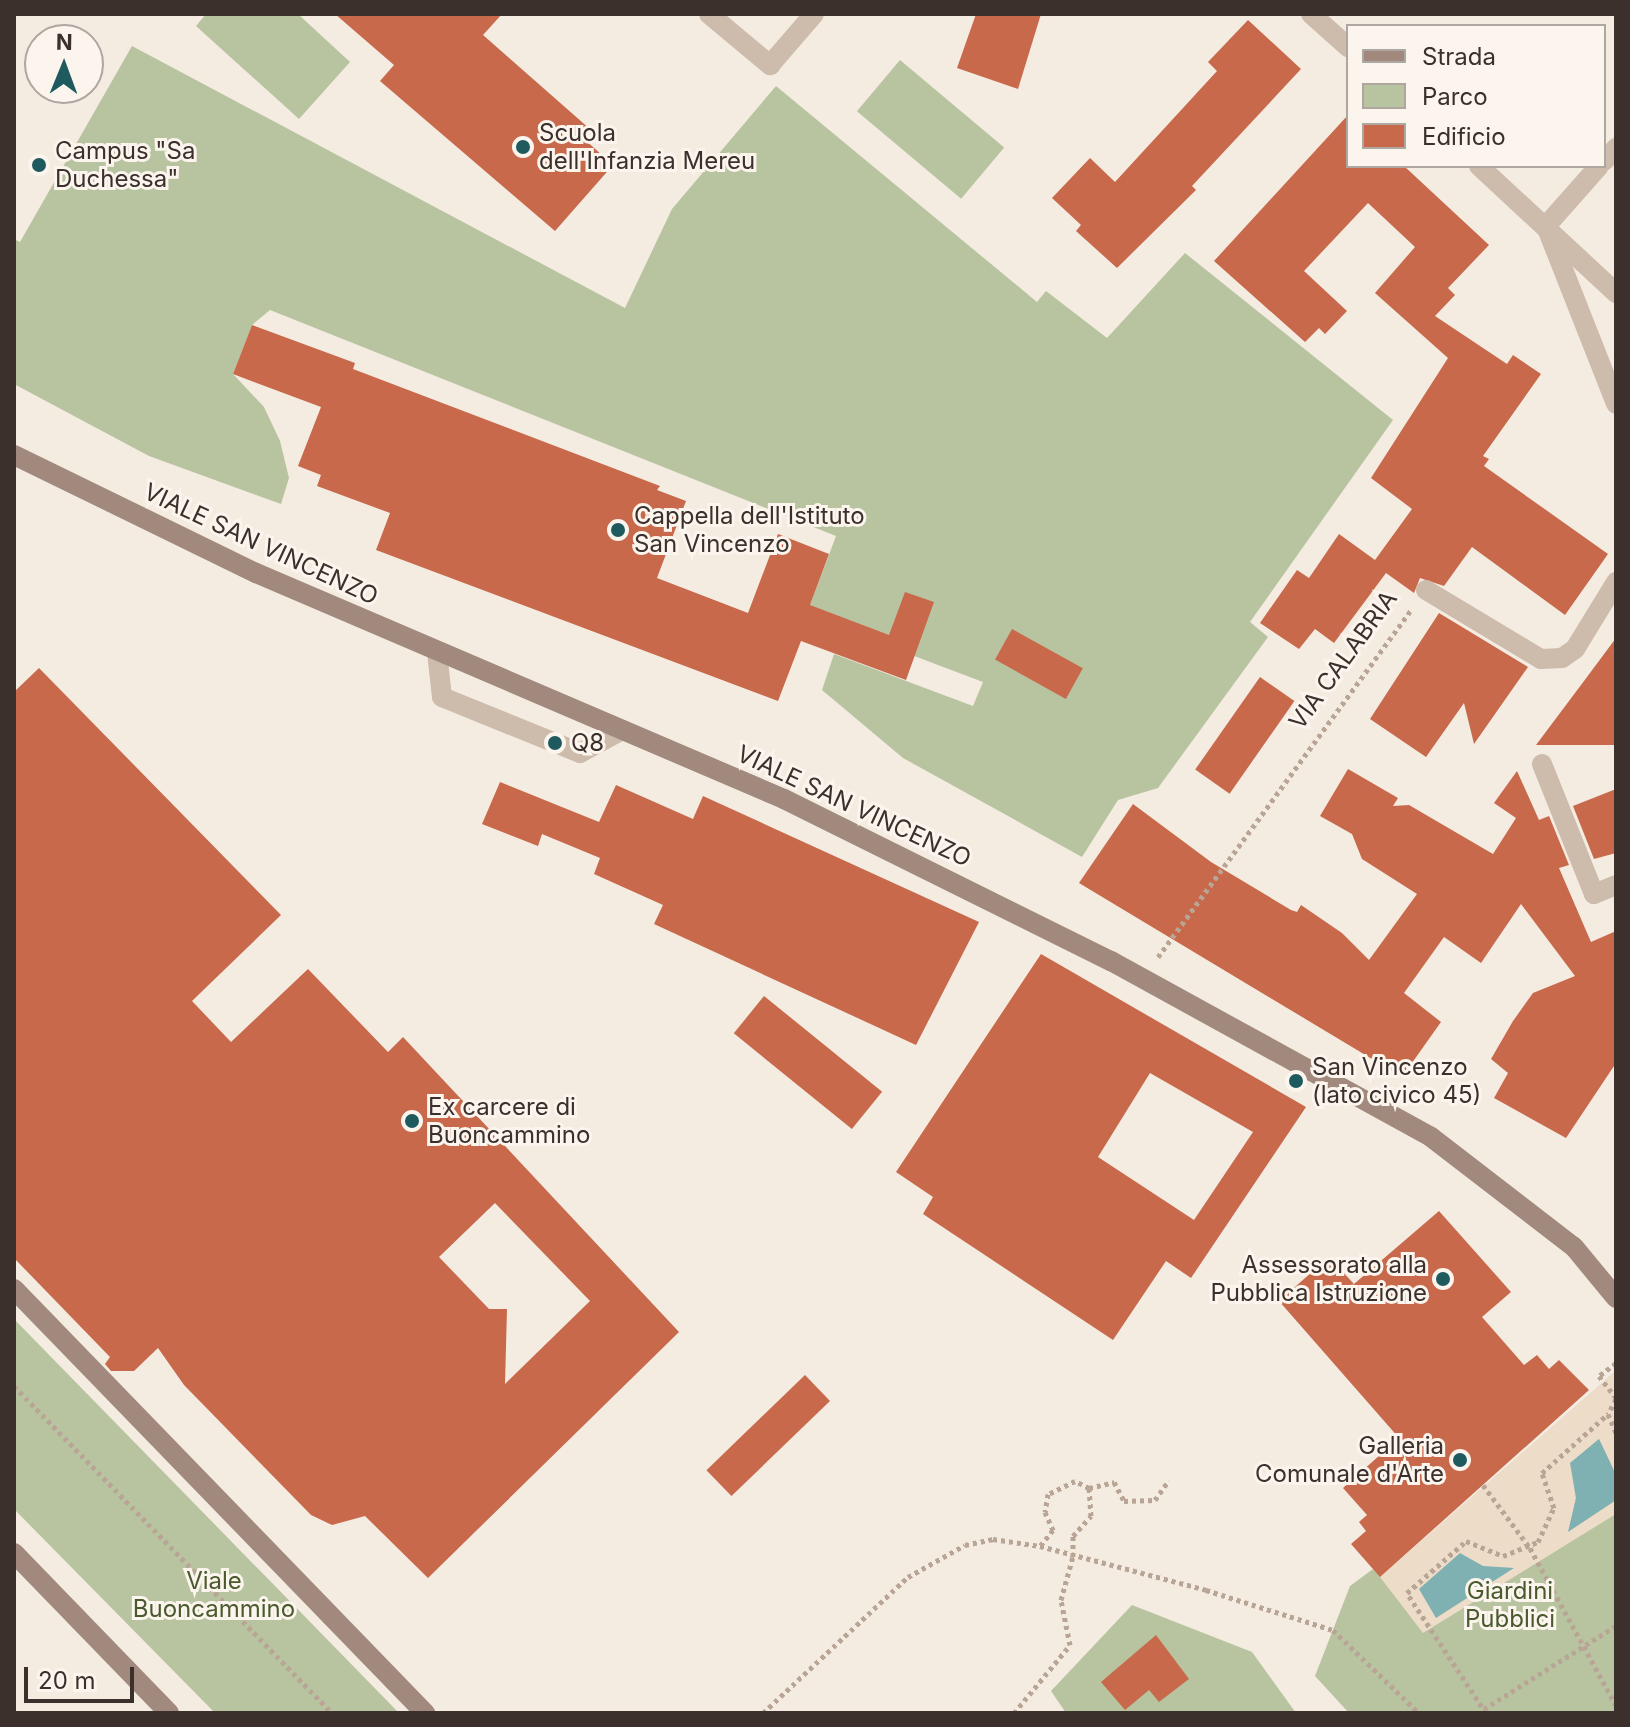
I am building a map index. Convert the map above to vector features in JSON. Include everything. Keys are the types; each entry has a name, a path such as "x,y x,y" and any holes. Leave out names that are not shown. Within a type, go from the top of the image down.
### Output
{"street":[{"path":"709,14 770,65 814,14"},
{"path":"1311,14 1346,45"},
{"path":"1481,168 1616,293"},
{"path":"1546,226 1597,168"},
{"path":"1546,226 1616,404"},
{"name":"VIALE SAN VINCENZO","path":"14,455 256,573 784,799 978,892 1431,1137 1574,1247 1616,1298"},
{"name":"VIA CALABRIA","path":"1426,590 1541,659 1562,658 1575,649 1616,582"},
{"path":"437,652 442,697 580,753 622,730"},
{"path":"1542,764 1594,894 1616,885"},
{"path":"14,1289 425,1713"},
{"path":"14,1553 169,1713"}],"path":[{"name":"VIA CALABRIA","path":"1155,961 1426,590"},
{"path":"1616,1363 1599,1376 1616,1398 1608,1414 1542,1473 1554,1508 1545,1534 1530,1548 1503,1556 1466,1541 1407,1593 1485,1711 1582,1645 1616,1626"},
{"path":"14,1386 332,1713"},
{"path":"1608,1414 1616,1433"},
{"path":"1040,1546 1053,1530 1045,1512 1048,1494 1075,1481 1089,1488 1114,1482 1124,1501 1155,1500 1169,1480"},
{"path":"1483,1485 1530,1548 1616,1706"},
{"path":"1014,1713 1070,1645 1061,1600 1073,1556 1073,1536 1091,1516 1089,1488"},
{"path":"763,1713 908,1577 965,1545 993,1539 1040,1546 1333,1630 1376,1667 1419,1713"}],"green space":[{"path":"206,14 298,14 350,62 299,119 196,26"},
{"path":"132,46 625,308 672,209 776,86 1037,302 1046,291 1107,338 1185,253 1393,420 1250,622 1268,637 1158,788 1118,800 1082,857 903,758 822,690 834,654 973,706 983,682 856,634 810,605 836,536 270,310 252,325 233,374 264,407 280,441 289,478 281,504 149,456 14,384 14,239 20,242 99,104 104,104 104,95"},
{"path":"900,60 1004,147 961,199 857,111"},
{"name":"Viale Buoncammino","path":"14,1319 399,1713 215,1713 14,1509"},
{"name":"Giardini Pubblici","path":"1616,1371 1616,1713 1349,1713 1315,1676 1350,1586 1373,1569 1381,1577"},
{"path":"1132,1605 1252,1652 1296,1713 1066,1713 1051,1691"}],"shaded area":[{"path":"1616,1371 1616,1475 1599,1439 1571,1463 1576,1498 1569,1531 1616,1500 1616,1514 1423,1633 1380,1577"}],"water":[{"path":"1599,1439 1616,1475 1616,1500 1568,1532 1576,1498 1570,1463"},
{"path":"1460,1553 1483,1566 1514,1568 1436,1618 1419,1589"}],"building":[{"path":"335,14 502,14 483,35 591,130 583,138 613,165 555,231 380,81 394,65"},
{"path":"976,14 1041,14 1018,89 957,68"},
{"path":"1248,20 1301,69 1192,186 1196,190 1117,268 1076,231 1081,225 1052,198 1090,158 1115,182 1217,71 1208,62"},
{"path":"1346,117 1346,168 1406,168 1489,245 1448,288 1455,295 1435,316 1507,364 1513,355 1541,374 1483,456 1489,459 1484,466 1608,554 1565,615 1472,547 1444,586 1420,578 1414,593 1386,573 1334,643 1315,629 1299,649 1260,623 1297,570 1309,578 1339,534 1375,560 1412,509 1371,478 1448,358 1375,293 1415,247 1368,203 1304,271 1347,311 1325,334 1319,328 1305,342 1214,261"},
{"path":"252,325 355,363 353,369 660,486 657,490 686,501 657,578 748,613 778,534 829,554 810,605 889,635 905,592 934,602 906,680 801,641 778,701 376,550 390,513 317,486 321,475 298,466 321,407 233,374"},
{"path":"1439,613 1528,667 1474,744 1464,703 1426,757 1370,719"},
{"path":"1012,629 1083,668 1066,699 995,660"},
{"path":"1616,638 1616,745 1536,745 1584,681"},
{"name":"Ex carcere di Buoncammino","path":"39,668 281,915 192,1001 231,1042 308,969 388,1052 403,1037 679,1332 428,1578 365,1516 332,1525 311,1515 184,1385 158,1348 134,1371 111,1371 105,1364 110,1357 14,1258 14,692","holes":["495,1203 590,1301 505,1384 507,1309 489,1309 439,1257"]},
{"path":"1260,677 1294,701 1230,794 1195,770"},
{"path":"1348,769 1398,798 1393,806 1409,805 1493,854 1516,818 1494,803 1517,771 1539,820 1549,816 1569,865 1559,868 1591,942 1616,931 1616,1063 1566,1138 1494,1098 1508,1073 1491,1059 1513,1021 1533,993 1575,976 1521,904 1481,963 1444,937 1404,993 1441,1022 1402,1077 1079,883 1133,804 1211,862 1291,910 1297,912 1301,905 1342,933 1369,960 1417,894 1362,859 1352,834 1320,816"},
{"path":"500,782 599,822 616,785 693,819 703,796 979,922 916,1045 654,924 663,905 594,874 600,858 542,834 538,846 482,824"},
{"path":"1616,789 1616,853 1594,859 1573,806"},
{"path":"1041,954 1306,1107 1191,1278 1166,1261 1113,1340 923,1214 933,1197 896,1172","holes":["1150,1073 1253,1132 1194,1220 1098,1157"]},
{"path":"764,996 882,1092 852,1129 734,1033"},
{"path":"1439,1211 1511,1292 1482,1317 1524,1365 1537,1355 1549,1369 1559,1360 1589,1390 1380,1577 1351,1544 1366,1531 1359,1522 1367,1515 1343,1488 1399,1438 1279,1301 1329,1257 1354,1284"},
{"path":"805,1375 830,1401 731,1496 706,1470"},
{"path":"1156,1635 1189,1679 1159,1702 1149,1690 1125,1710 1101,1682"}],"place":[{"name":"Scuola dell'Infanzia Mereu","path":"523,147"},
{"name":"Campus \"Sa Duchessa\"","path":"39,165"},
{"name":"Cappella dell'Istituto San Vincenzo","path":"618,530"},
{"name":"Q8","path":"555,743"},
{"name":"San Vincenzo (lato civico 45)","path":"1296,1081"},
{"name":"Ex carcere di Buoncammino","path":"412,1121"},
{"name":"Assessorato alla Pubblica Istruzione","path":"1443,1279"},
{"name":"Galleria Comunale d'Arte","path":"1460,1460"}]}
